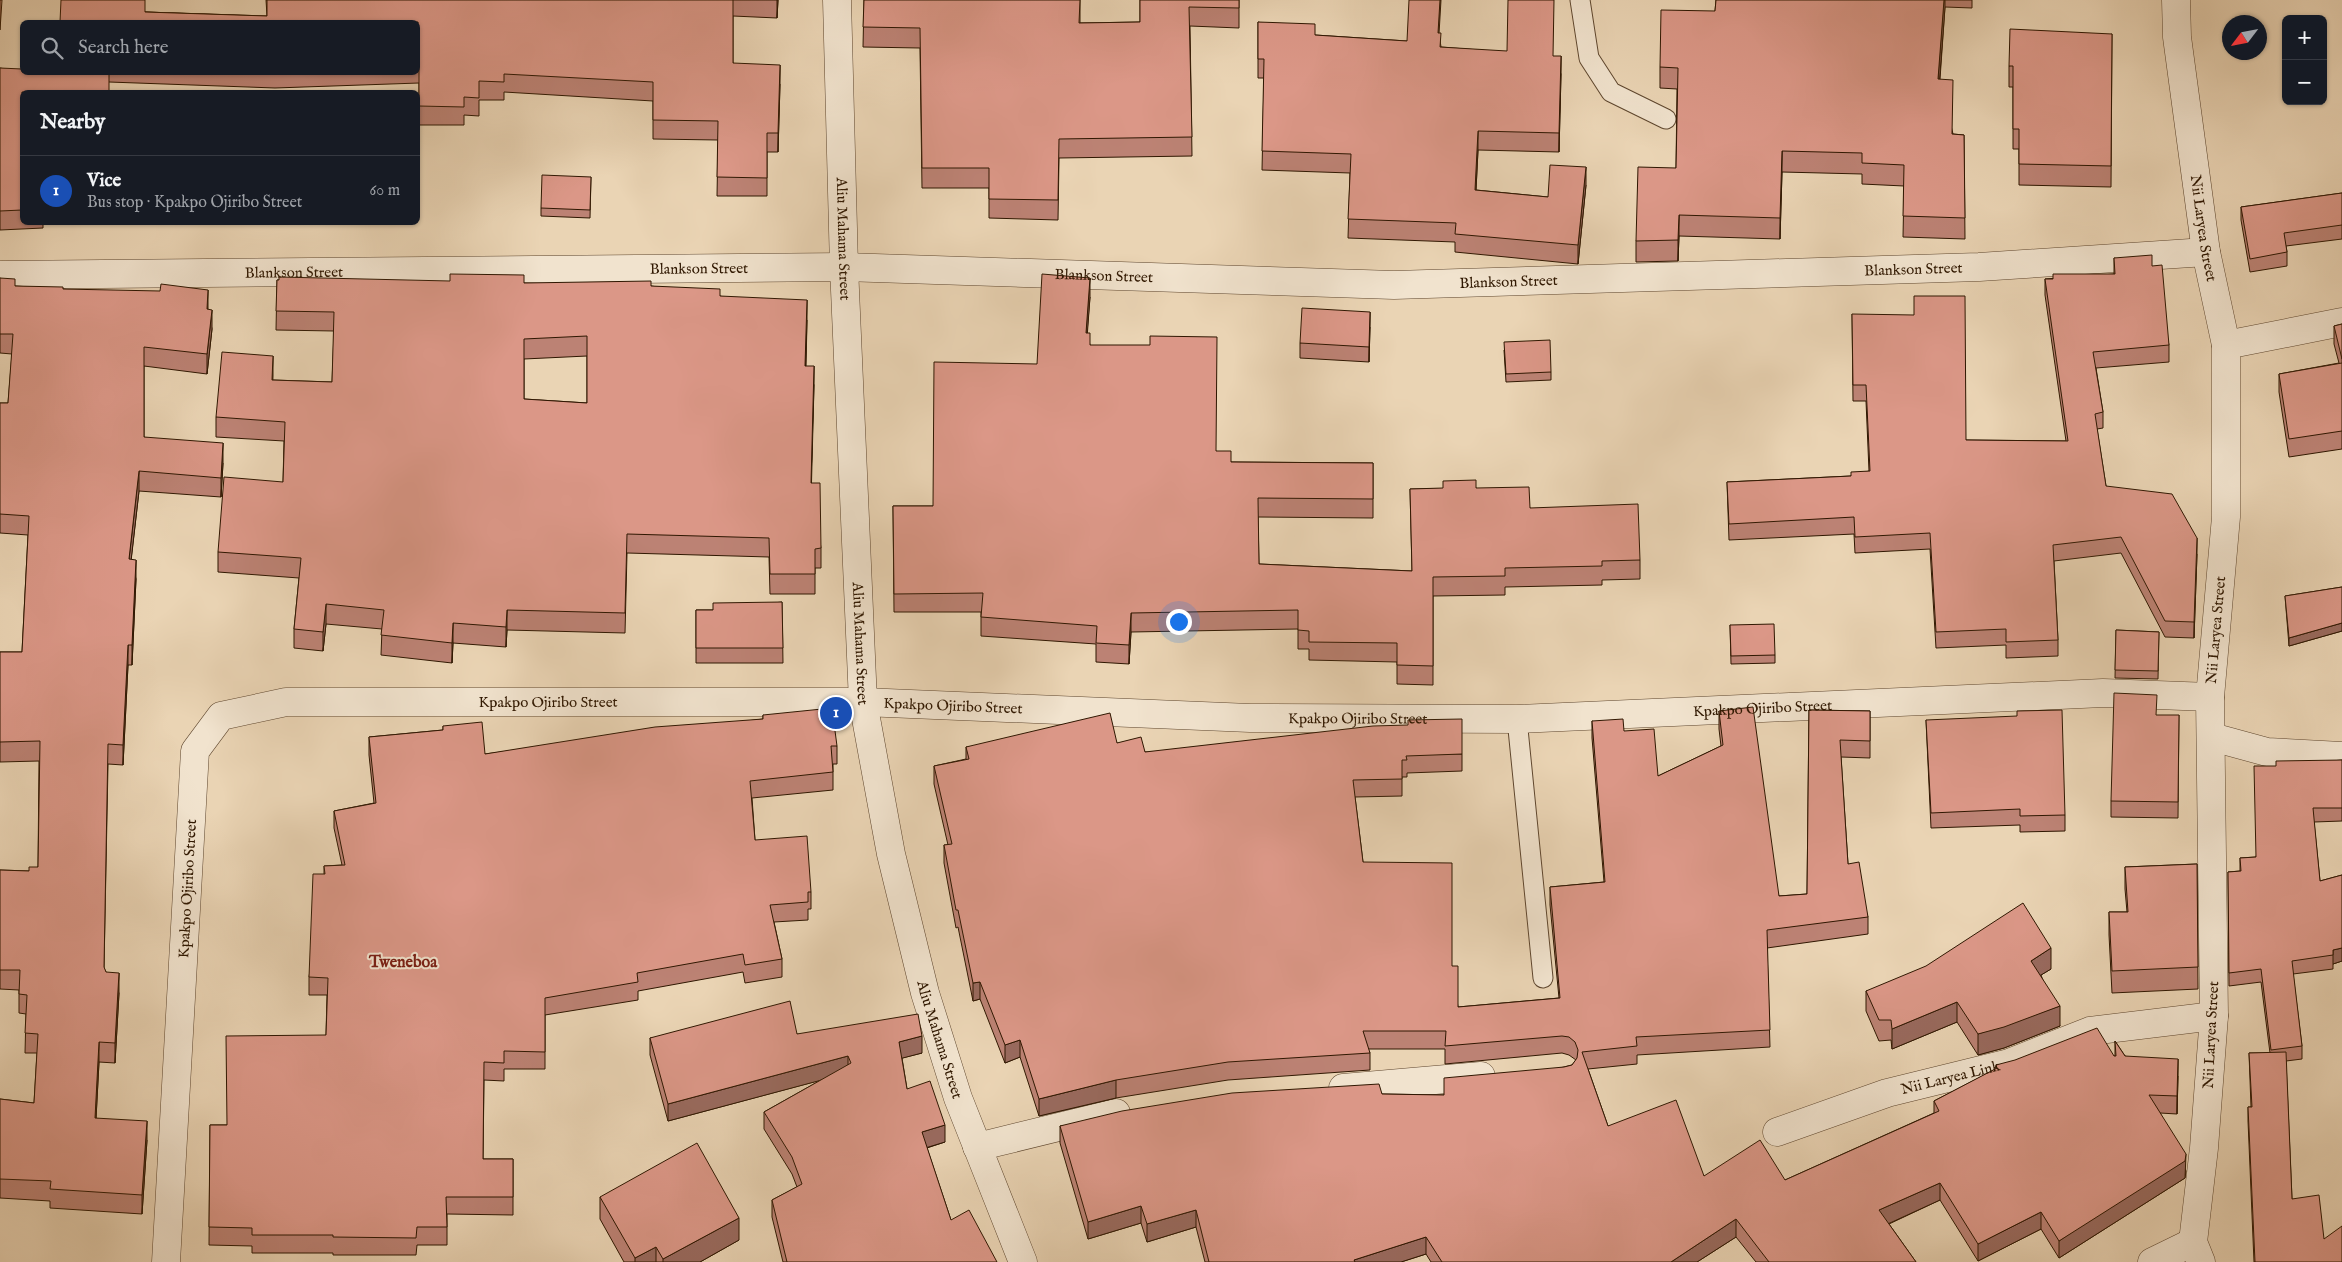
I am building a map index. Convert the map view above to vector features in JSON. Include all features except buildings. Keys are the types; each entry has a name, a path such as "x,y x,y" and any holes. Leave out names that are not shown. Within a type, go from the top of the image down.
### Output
{"street":[{"name":"Aliu Mahama Street","path":"837,0 844,267 863,702 891,854 925,993 958,1098 1023,1262"},
{"name":"Nii Laryea Street","path":"2176,0 2177,36 2206,252 2226,345 2226,518 2210,697 2214,1016 2197,1252"},
{"name":"Blankson Street","path":"0,274 844,267 1394,285 1979,267 2206,252"},
{"path":"2226,345 2342,322"},
{"name":"Kpakpo Ojiribo Street","path":"166,1262 195,751 221,716 286,702 863,702 1250,718 1517,719 2103,693 2210,697"},
{"path":"2212,737 2267,752 2342,756"},
{"name":"Nii Laryea Link","path":"1777,1132 1887,1093 2009,1063 2090,1031 2214,1016"},
{"path":"1315,1090 1504,1074"},
{"path":"977,1147 1072,1123 1137,1110"},
{"path":"2152,1262 2197,1252"}],"lane":[{"path":"1580,0 1589,58 1611,92 1666,119"},
{"path":"1517,719 1543,978"}],"place":[{"name":"Vice","path":"836,713"}],"district":[{"name":"Tweneboa","path":"403,963"}]}
